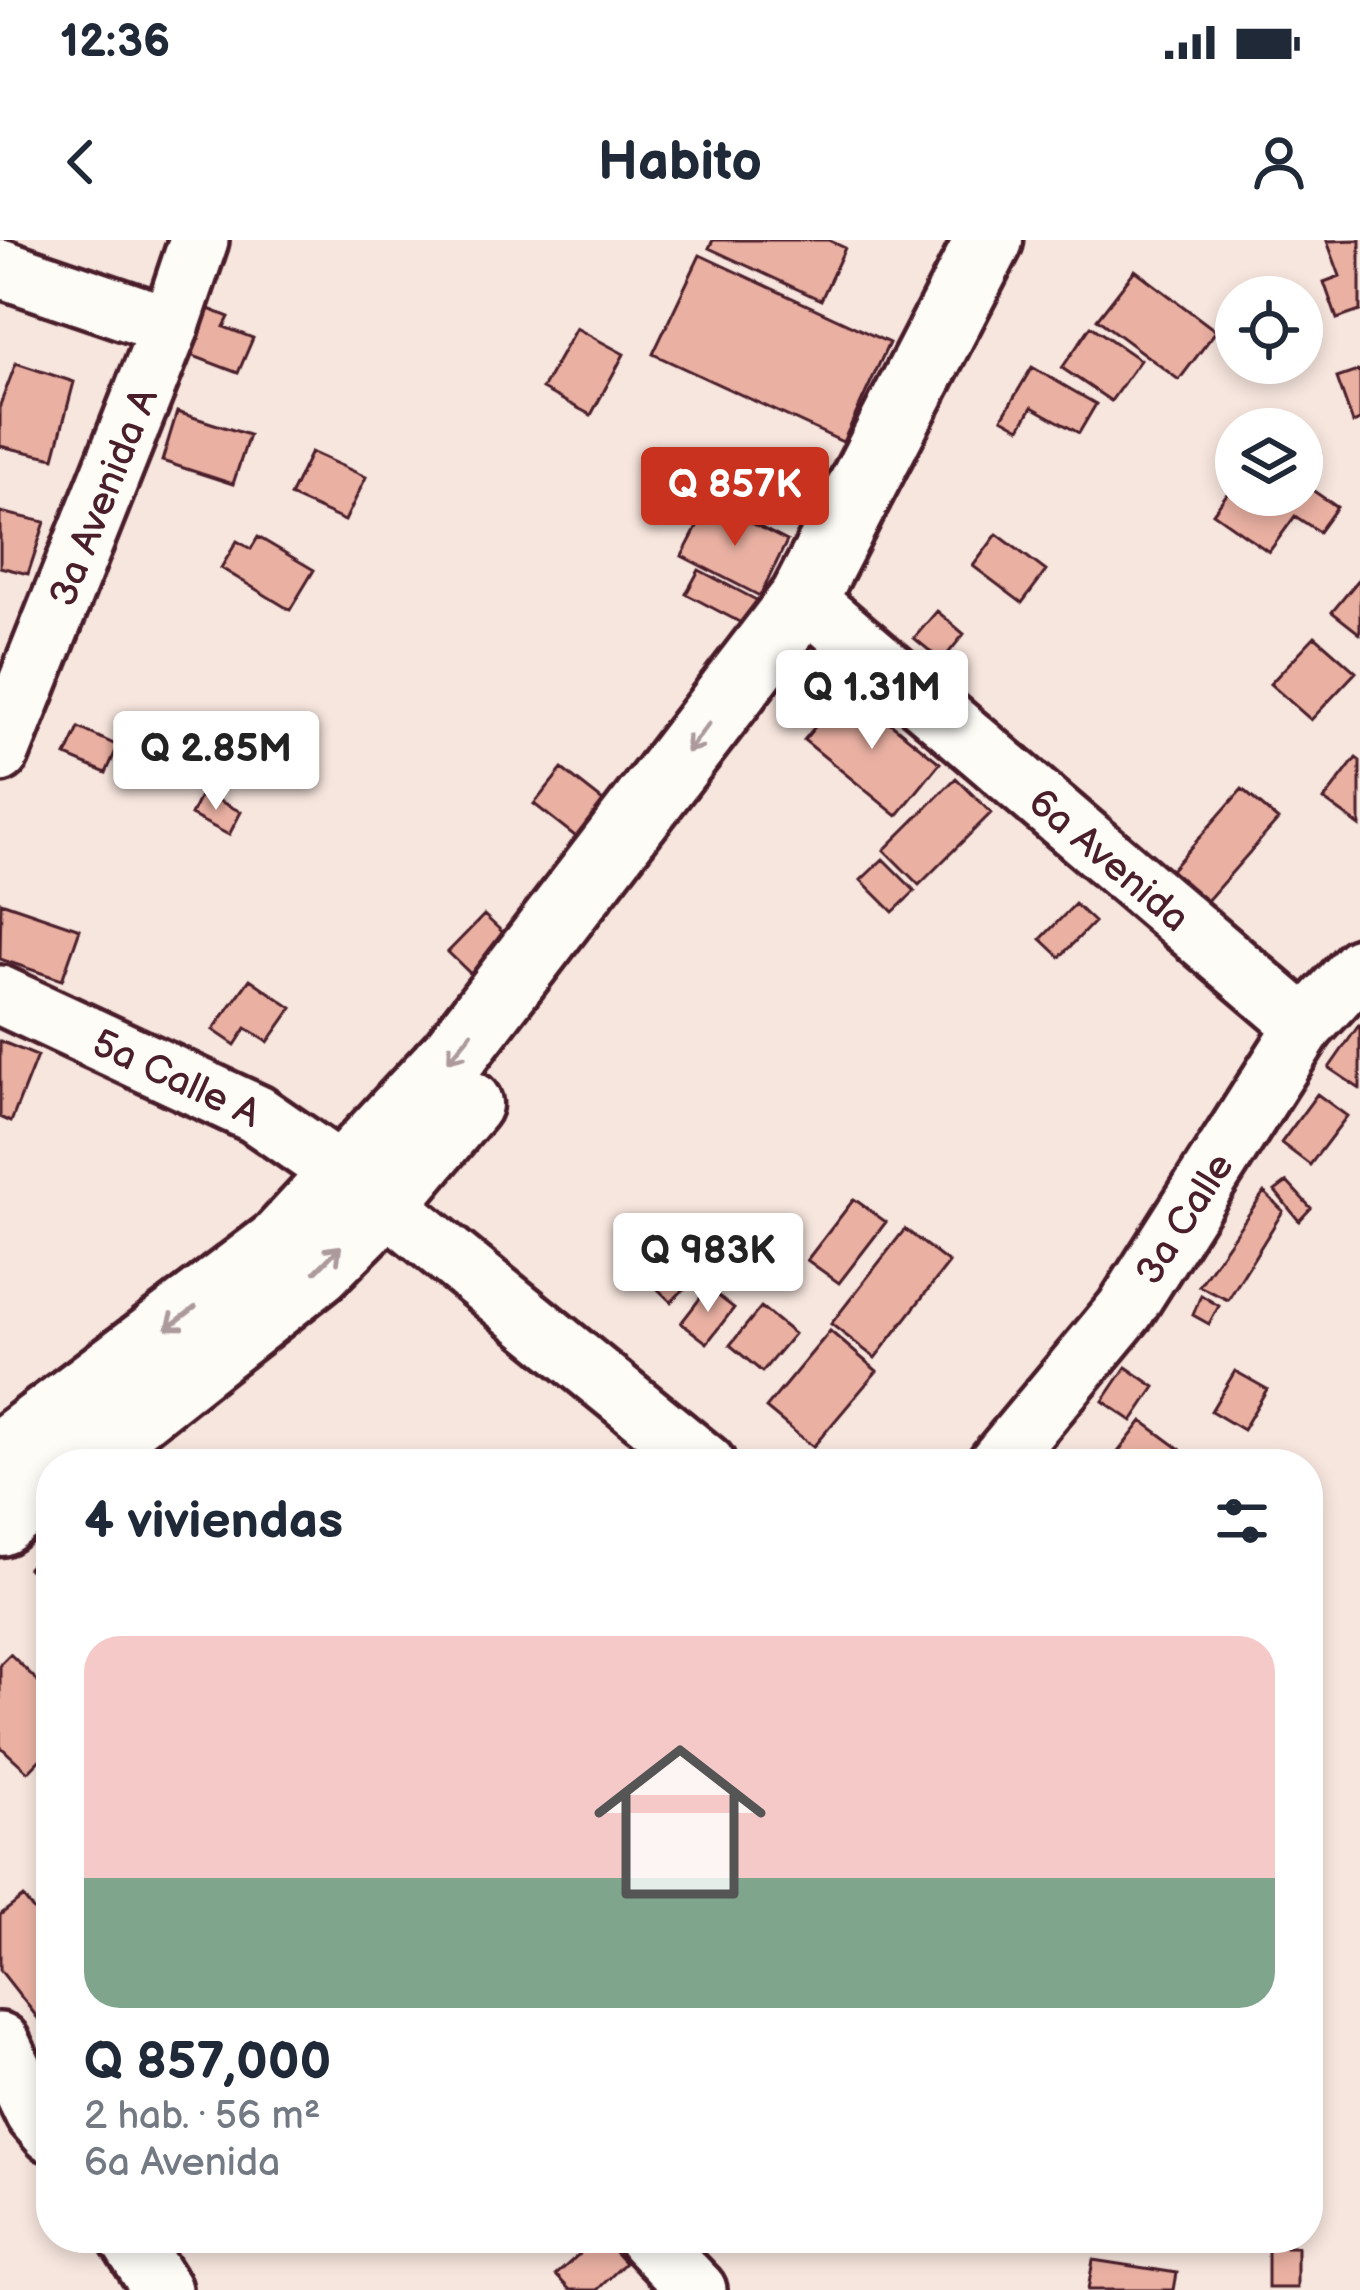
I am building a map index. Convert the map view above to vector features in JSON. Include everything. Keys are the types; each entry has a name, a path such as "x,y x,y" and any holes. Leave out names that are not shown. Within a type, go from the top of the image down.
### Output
{"main road":[{"path":"92,1449 318,1270 453,1056 820,612 1003,260"},
{"path":"0,1455 280,1243 365,1189"},
{"path":"0,1522 36,1494"}],"street":[{"name":"3a Avenida A","path":"0,754 170,326 199,240"},
{"path":"0,268 170,326"},
{"name":"6a Avenida","path":"820,612 1305,1026"},
{"name":"3a Calle","path":"1009,1449 1125,1310 1305,1026 1360,968"},
{"name":"5a Calle A","path":"0,994 256,1114 365,1189 687,1449"},
{"path":"0,2042 36,2116"},
{"path":"139,2253 162,2290"},
{"path":"661,2253 697,2290"}],"building":[{"path":"713,240 828,240 845,248 821,300 709,248"},
{"path":"1360,240 1360,311 1337,319 1324,282 1340,276 1327,241"},
{"path":"700,255 889,343 843,442 653,354"},
{"path":"1135,270 1215,332 1179,380 1097,319"},
{"path":"206,308 229,317 224,327 253,338 238,373 188,354"},
{"path":"1091,326 1140,360 1111,401 1062,368"},
{"path":"576,328 624,354 591,415 542,389"},
{"path":"16,363 74,382 54,458 0,446 0,405"},
{"path":"1032,367 1096,404 1079,433 1032,407 1020,428 1002,418"},
{"path":"1360,370 1360,420 1353,423 1337,378"},
{"path":"177,412 249,435 233,484 162,461"},
{"path":"311,452 366,477 345,521 290,496"},
{"path":"1323,497 1337,507 1319,532 1295,516 1323,516"},
{"path":"710,502 787,541 760,596 682,556"},
{"path":"0,512 45,522 28,574 0,567"},
{"path":"1217,516 1295,516 1269,552"},
{"path":"997,534 1046,571 1022,603 973,566"},
{"path":"258,537 314,570 290,610 221,568 237,541 251,549"},
{"path":"699,570 764,604 751,628 686,594"},
{"path":"1360,578 1360,634 1332,612"},
{"path":"937,611 964,634 942,661 914,638"},
{"path":"1315,636 1356,672 1311,720 1270,684"},
{"path":"847,688 940,763 897,816 804,740"},
{"path":"79,728 118,746 106,773 66,756"},
{"path":"1356,758 1360,761 1360,826 1324,800"},
{"path":"562,769 626,819 598,854 534,804"},
{"path":"956,778 991,813 919,885 884,850"},
{"path":"1242,789 1278,820 1199,910 1163,879"},
{"path":"202,792 241,812 229,835 191,815"},
{"path":"883,859 915,891 893,912 861,880"},
{"path":"1,902 80,929 62,980 0,959"},
{"path":"1075,904 1094,922 1060,957 1041,939"},
{"path":"484,915 511,940 475,978 448,952"},
{"path":"250,979 292,1008 268,1042 246,1028 235,1045 213,1030"},
{"path":"1360,1026 1360,1089 1329,1068"},
{"path":"0,1041 37,1056 11,1122 0,1117"},
{"path":"1317,1094 1347,1116 1310,1165 1281,1143"},
{"path":"1287,1182 1311,1208 1299,1221 1275,1191"},
{"path":"1264,1192 1283,1211 1228,1300 1199,1286"},
{"path":"854,1199 886,1222 839,1283 807,1260"},
{"path":"905,1229 949,1263 875,1358 831,1324"},
{"path":"662,1233 701,1272 671,1302 631,1263"},
{"path":"708,1288 734,1308 707,1343 681,1323"},
{"path":"1201,1295 1219,1306 1209,1324 1193,1315"},
{"path":"761,1307 794,1334 762,1372 730,1345"},
{"path":"830,1331 877,1371 813,1447 766,1408"},
{"path":"1126,1367 1155,1387 1132,1421 1103,1401"},
{"path":"1235,1371 1267,1389 1243,1430 1211,1411"},
{"path":"1142,1421 1180,1449 1120,1449"},
{"path":"10,1654 36,1679 36,1764 28,1772 0,1746 0,1664"},
{"path":"23,1897 36,1913 36,2016 0,1970 0,1915"},
{"path":"580,2253 616,2253 625,2263 597,2290 570,2290 556,2275"},
{"path":"1268,2253 1297,2253 1297,2288 1268,2288"},
{"path":"1093,2260 1177,2273 1174,2290 1088,2290"}]}
